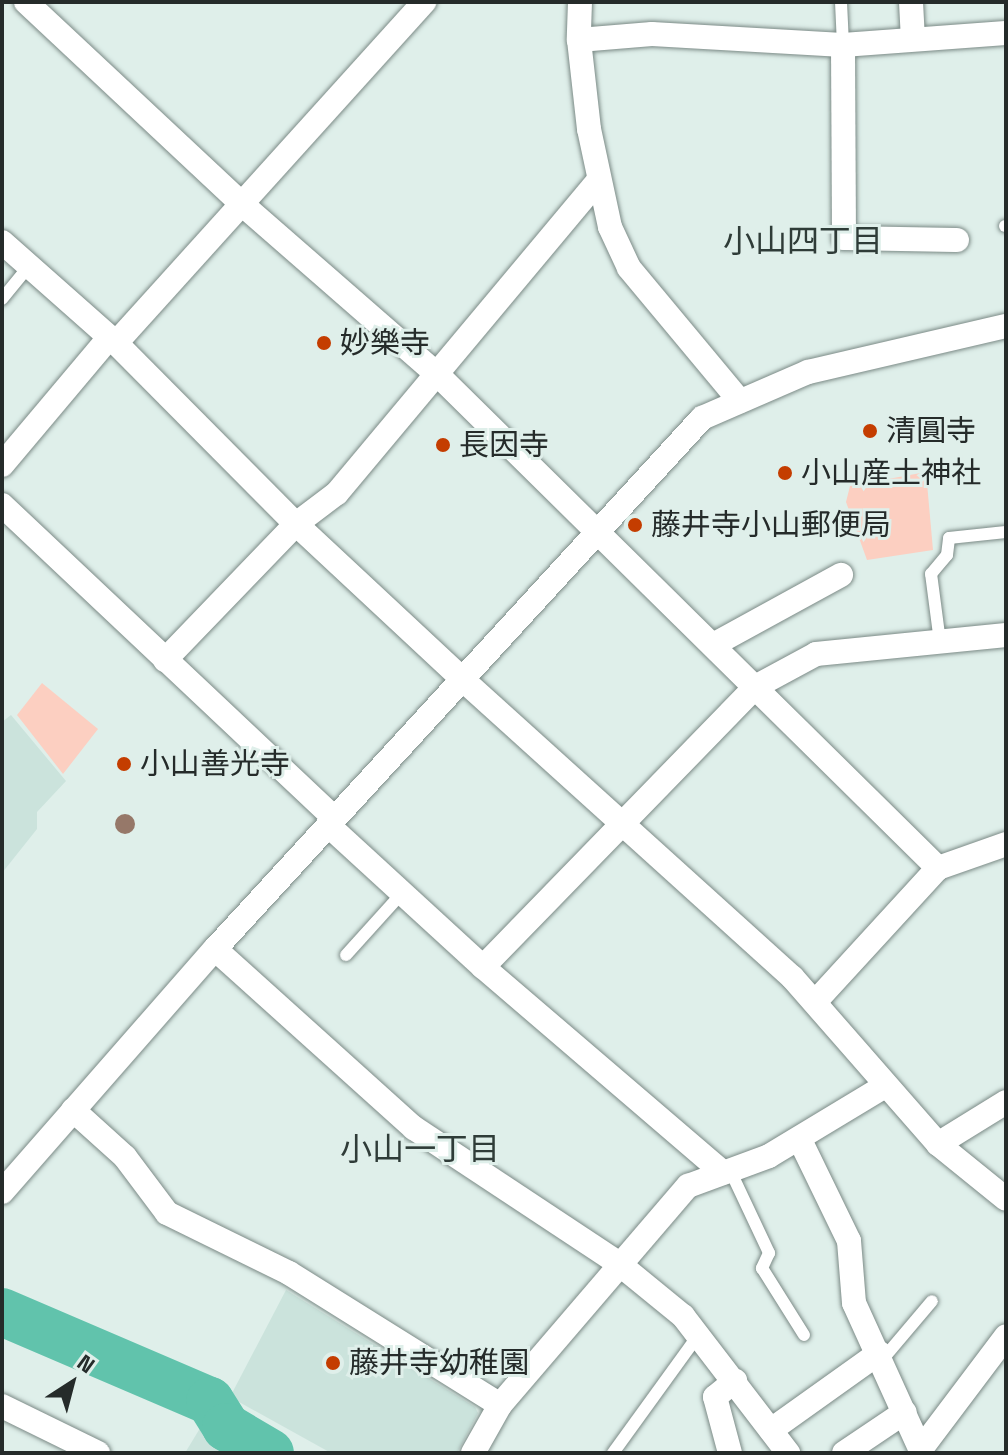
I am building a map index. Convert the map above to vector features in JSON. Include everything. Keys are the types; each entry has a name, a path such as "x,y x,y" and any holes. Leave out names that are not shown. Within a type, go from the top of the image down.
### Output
{"street":[{"path":"26,2 243,205 437,374 598,528 938,868"},
{"path":"2,465 113,340 243,205 424,2"},
{"path":"580,2 579,40 597,182 629,268 740,401"},
{"path":"911,2 913,39"},
{"path":"579,40 652,34 843,45 1006,33"},
{"path":"843,45 844,238 957,240"},
{"path":"165,660 296,524 337,493 597,182"},
{"path":"2,242 113,340 296,524 462,679 623,822 816,1001 885,1086 938,1144 1006,1199"},
{"path":"5,1182 598,528 702,418 839,363 1006,326"},
{"path":"2,505 402,893 483,967 726,1172"},
{"path":"713,645 841,575"},
{"path":"483,967 755,687 816,654 1006,635"},
{"path":"816,1001 938,868 1006,844"},
{"path":"215,949 414,1128 618,1263 699,1334 788,1453"},
{"path":"473,1453 500,1405 618,1263 688,1186 800,1140 885,1086"},
{"path":"938,1144 1006,1102"},
{"path":"73,1110 125,1157 167,1213 289,1273 500,1405"},
{"path":"800,1140 849,1241 854,1303 921,1451"},
{"path":"921,1451 1006,1336"},
{"path":"771,1430 880,1357"},
{"path":"730,1453 715,1397 735,1381"},
{"path":"2,1406 69,1447 98,1453"},
{"path":"844,1453 905,1412"}],"lane":[{"path":"841,2 843,45"},
{"path":"2,299 29,266"},
{"path":"940,642 931,574 947,555 949,538 1006,532"},
{"path":"346,955 402,893"},
{"path":"726,1172 769,1253 762,1268 804,1335"},
{"path":"880,1357 932,1301"},
{"path":"613,1453 699,1334"}],"shaded area":[{"path":"926,472 933,550 867,560 846,502 850,486"},
{"path":"42,683 98,729 63,774 17,715"},
{"path":"11,715 66,781 37,812 37,829 2,873 2,722"},
{"path":"286,1290 475,1407 478,1413 457,1453 331,1453 230,1397"},
{"path":"205,1420 262,1453 185,1453"}],"waterway":[{"path":"2,1312 210,1401 226,1427 270,1453"}],"place":[{"name":"妙樂寺","path":"324,343"},
{"name":"清圓寺","path":"870,431"},
{"name":"長因寺","path":"443,445"},
{"name":"小山産土神社","path":"785,473"},
{"name":"藤井寺小山郵便局","path":"635,525"},
{"name":"小山善光寺","path":"124,764"},
{"name":"藤井寺幼稚園","path":"333,1363"}],"district":[{"name":"小山四丁目","path":"803,241"},
{"name":"小山一丁目","path":"420,1149"}]}
